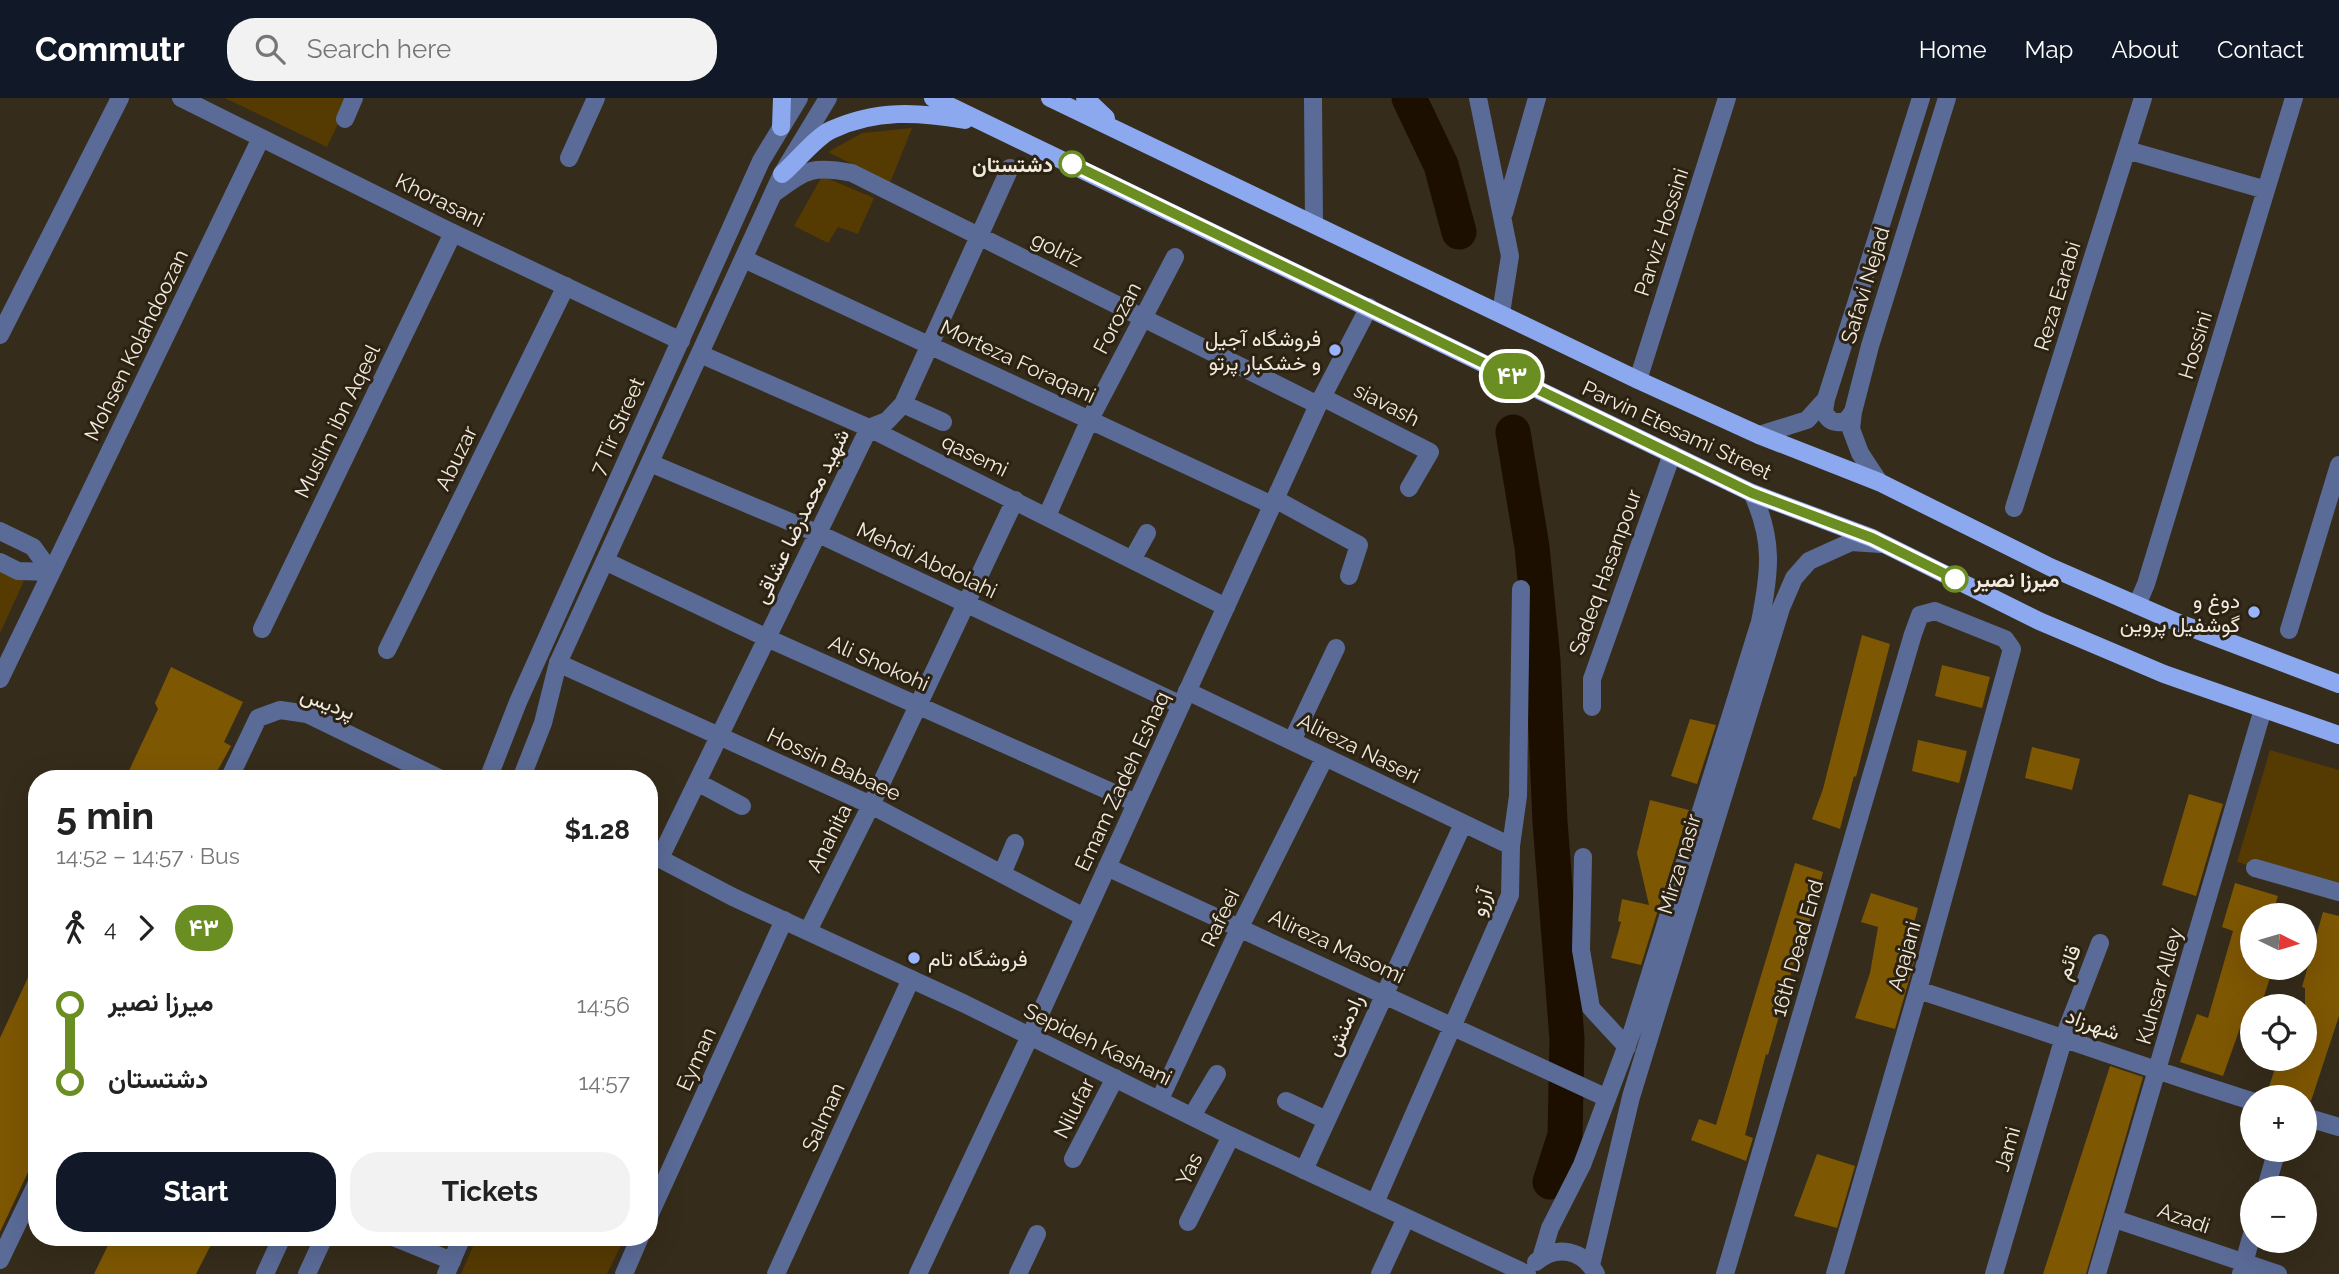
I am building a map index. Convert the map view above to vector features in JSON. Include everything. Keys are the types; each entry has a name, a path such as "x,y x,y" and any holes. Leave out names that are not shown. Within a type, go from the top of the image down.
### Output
{"main road":[{"path":"781,127 782,98"},
{"name":"Parvin Etesami Street","path":"933,98 1752,493 1885,544 2039,621 2164,674 2339,735"},
{"name":"Parvin Etesami Street","path":"1050,98 1638,380 1759,435 1879,482 2050,567 2137,605 2296,670 2339,684"},
{"path":"1085,98 1119,130"},
{"path":"782,174 829,131 876,116 917,112 987,123"}],"street":[{"path":"0,335 120,98"},
{"name":"Khorasani","path":"181,98 453,233 681,341"},
{"path":"345,119 354,98"},
{"path":"569,158 596,98"},
{"name":"7 Tir Street","path":"492,770 518,702 753,178 799,98"},
{"path":"525,770 543,723 558,663 782,174 828,98"},
{"path":"1313,98 1314,224"},
{"path":"1478,98 1510,256 1501,313"},
{"path":"1503,216 1537,98"},
{"name":"Parviz Hossini","path":"1638,380 1727,98"},
{"name":"Safavi Nejad","path":"1826,400 1920,98"},
{"name":"Safavi Nejad","path":"1879,482 1860,453 1851,429 1853,412 1870,346 1947,98"},
{"name":"Reza Earabi","path":"2014,508 2143,98"},
{"name":"Hossini","path":"2137,605 2146,584 2294,98"},
{"name":"Mohsen Kolahdoozan","path":"0,679 261,138"},
{"path":"2127,150 2266,190"},
{"name":"golriz","path":"774,193 804,172 822,167 852,173 1320,401"},
{"name":"شهید محمدرضا عشاقی","path":"658,850 697,782 869,428 887,421 903,404 1010,167"},
{"path":"753,178 767,176 772,181 774,193"},
{"name":"Muslim ibn Aqeel","path":"262,629 453,233"},
{"name":"Forozan","path":"1047,516 1090,419 1175,257"},
{"name":"Morteza Foraqani","path":"744,259 1274,502 1359,545 1349,576"},
{"name":"Abuzar","path":"387,650 566,286"},
{"name":"Emam Zadeh Eshaq","path":"918,1274 1030,1036 1320,401 1369,307"},
{"name":"qasemi","path":"700,354 869,428 1226,607"},
{"path":"1826,400 1824,411 1835,422 1846,421 1853,412"},
{"path":"1759,435 1807,420 1826,400"},
{"name":"siavash","path":"1320,401 1430,452 1409,488"},
{"path":"903,404 943,422"},
{"name":"Sadeq Hasanpour","path":"1592,707 1592,679 1672,453"},
{"name":"Mehdi Abdolahi","path":"650,463 819,534 965,603 1184,698"},
{"path":"2289,631 2339,465"},
{"name":"Mirza nasir","path":"1594,1269 1633,1091 1773,605 1768,583 1768,538 1764,518 1752,493"},
{"name":"Anahita","path":"808,931 871,805 1015,500"},
{"path":"0,531 33,547 51,572"},
{"path":"1132,560 1147,533"},
{"name":"Mirza nasir","path":"1528,1274 1541,1258 1550,1228 1582,1165 1627,1046 1756,635 1773,605 1809,561 1851,542 1885,544"},
{"name":"Ali Shokohi","path":"605,561 767,638 1136,803"},
{"path":"0,562 18,571 51,572"},
{"name":"آرزو","path":"1375,1203 1510,895 1511,846 1518,796 1521,589"},
{"name":"Aqajani","path":"1835,1274 1918,990 2012,649 2005,639 1936,611 1920,615 1913,634"},
{"name":"16th Dead End","path":"1725,1274 1913,634"},
{"path":"1292,741 1336,648"},
{"name":"Hossin Babaee","path":"558,663 871,805 1084,917"},
{"name":"Alireza Naseri","path":"1184,698 1292,741 1511,846"},
{"name":"Kuhsar Alley","path":"2097,1274 2159,1072 2263,709"},
{"name":"پردیس","path":"233,770 258,718 280,710 307,714 422,770"},
{"name":"Rafeei","path":"1160,1100 1240,926 1325,757"},
{"path":"697,782 741,806"},
{"name":"رادمنش","path":"1304,1170 1383,992 1463,824"},
{"path":"1002,874 1015,843"},
{"name":"Sepideh Kashani","path":"658,857 783,920 1030,1036 1231,1136 1528,1274"},
{"path":"1583,857 1581,950 1591,1008 1627,1046"},
{"name":"Alireza Masomi","path":"1107,867 1546,1069 1609,1091 1633,1091"},
{"path":"2255,867 2339,892"},
{"name":"Eyman","path":"658,1196 783,920"},
{"name":"قائم","path":"2064,1037 2100,943"},
{"name":"Salman","path":"776,1274 911,979"},
{"name":"شهرزاد","path":"1918,990 2240,1097"},
{"name":"Jami","path":"1994,1274 2064,1037"},
{"path":"1192,1116 1217,1074"},
{"name":"Nilufar","path":"1073,1160 1115,1077"},
{"path":"1286,1101 1326,1120"},
{"path":"2317,1121 2339,1127"},
{"name":"Yas","path":"1188,1222 1231,1136"},
{"path":"0,1260 28,1202"},
{"path":"1380,1274 1406,1218"},
{"name":"Azadi","path":"2115,1219 2242,1268 2278,1274"},
{"path":"1018,1274 1037,1234"},
{"path":"265,1274 278,1246"},
{"path":"307,1274 320,1246"},
{"path":"409,1246 449,1268 458,1246"},
{"path":"624,1274 636,1246"},
{"path":"1541,1258 1554,1252 1568,1251 1581,1256 1594,1269"}],"shaded area":[{"path":"225,98 350,98 327,147"},
{"path":"912,128 890,183 828,152 862,133"},
{"path":"822,176 874,198 858,234 838,227 828,243 794,226"},
{"path":"0,571 24,581 0,633"},
{"path":"2270,750 2339,770 2339,892 2237,862"},
{"path":"473,1246 621,1246 607,1274 461,1274"}],"building":[{"path":"1862,635 1890,644 1840,829 1812,819 1823,789"},
{"path":"1942,665 1990,677 1982,708 1935,696"},
{"path":"171,667 243,702 224,742 231,746 218,770 129,770 158,709 155,703"},
{"path":"1690,719 1716,725 1697,784 1671,776"},
{"path":"1918,740 1967,751 1959,783 1912,771"},
{"path":"2032,747 2080,759 2072,790 2025,778"},
{"path":"2189,794 2223,804 2196,896 2162,885"},
{"path":"1650,800 1689,810 1641,965 1611,958 1621,922 1618,921 1622,899 1649,905 1637,853"},
{"path":"1795,863 1823,872 1801,953 1797,952 1768,1055 1766,1054 1745,1135 1753,1138 1746,1161 1691,1140 1699,1119 1716,1125"},
{"path":"2235,883 2278,896 2276,903 2240,903 2240,980 2269,980 2265,994 2240,994 2240,1028 2223,1076 2180,1062 2197,1014 2208,1018 2233,931 2222,927"},
{"path":"1871,893 1918,908 1907,949 1917,952 1895,1029 1855,1018 1870,973 1878,927 1861,922"},
{"path":"2323,912 2339,916 2339,1016 2316,1085 2270,1085 2274,1071 2317,1071 2317,994 2305,994 2305,988 2302,987 2304,980 2317,980 2317,933"},
{"path":"28,977 28,1172 0,1232 0,1038"},
{"path":"2110,1066 2143,1077 2086,1274 2043,1274"},
{"path":"1817,1154 1855,1166 1837,1228 1794,1216"},
{"path":"108,1246 210,1246 196,1274 94,1274"}],"waterway":[{"path":"1409,98 1441,165 1459,232"},
{"path":"1513,432 1532,547 1543,660 1550,822 1567,1039 1565,1135 1550,1182"}],"bus line":[{"name":"۴۳","path":"1072,164 1752,493 1872,538 1955,579"}],"place":[{"name":"دشتستان","path":"1072,164"},
{"name":"فروشگاه آجیل و خشکبار پرتو","path":"1335,350"},
{"name":"میرزا نصیر","path":"1955,579"},
{"name":"دوغ و گوشفیل پروین","path":"2254,612"},
{"name":"فروشگاه تام","path":"914,958"}]}
